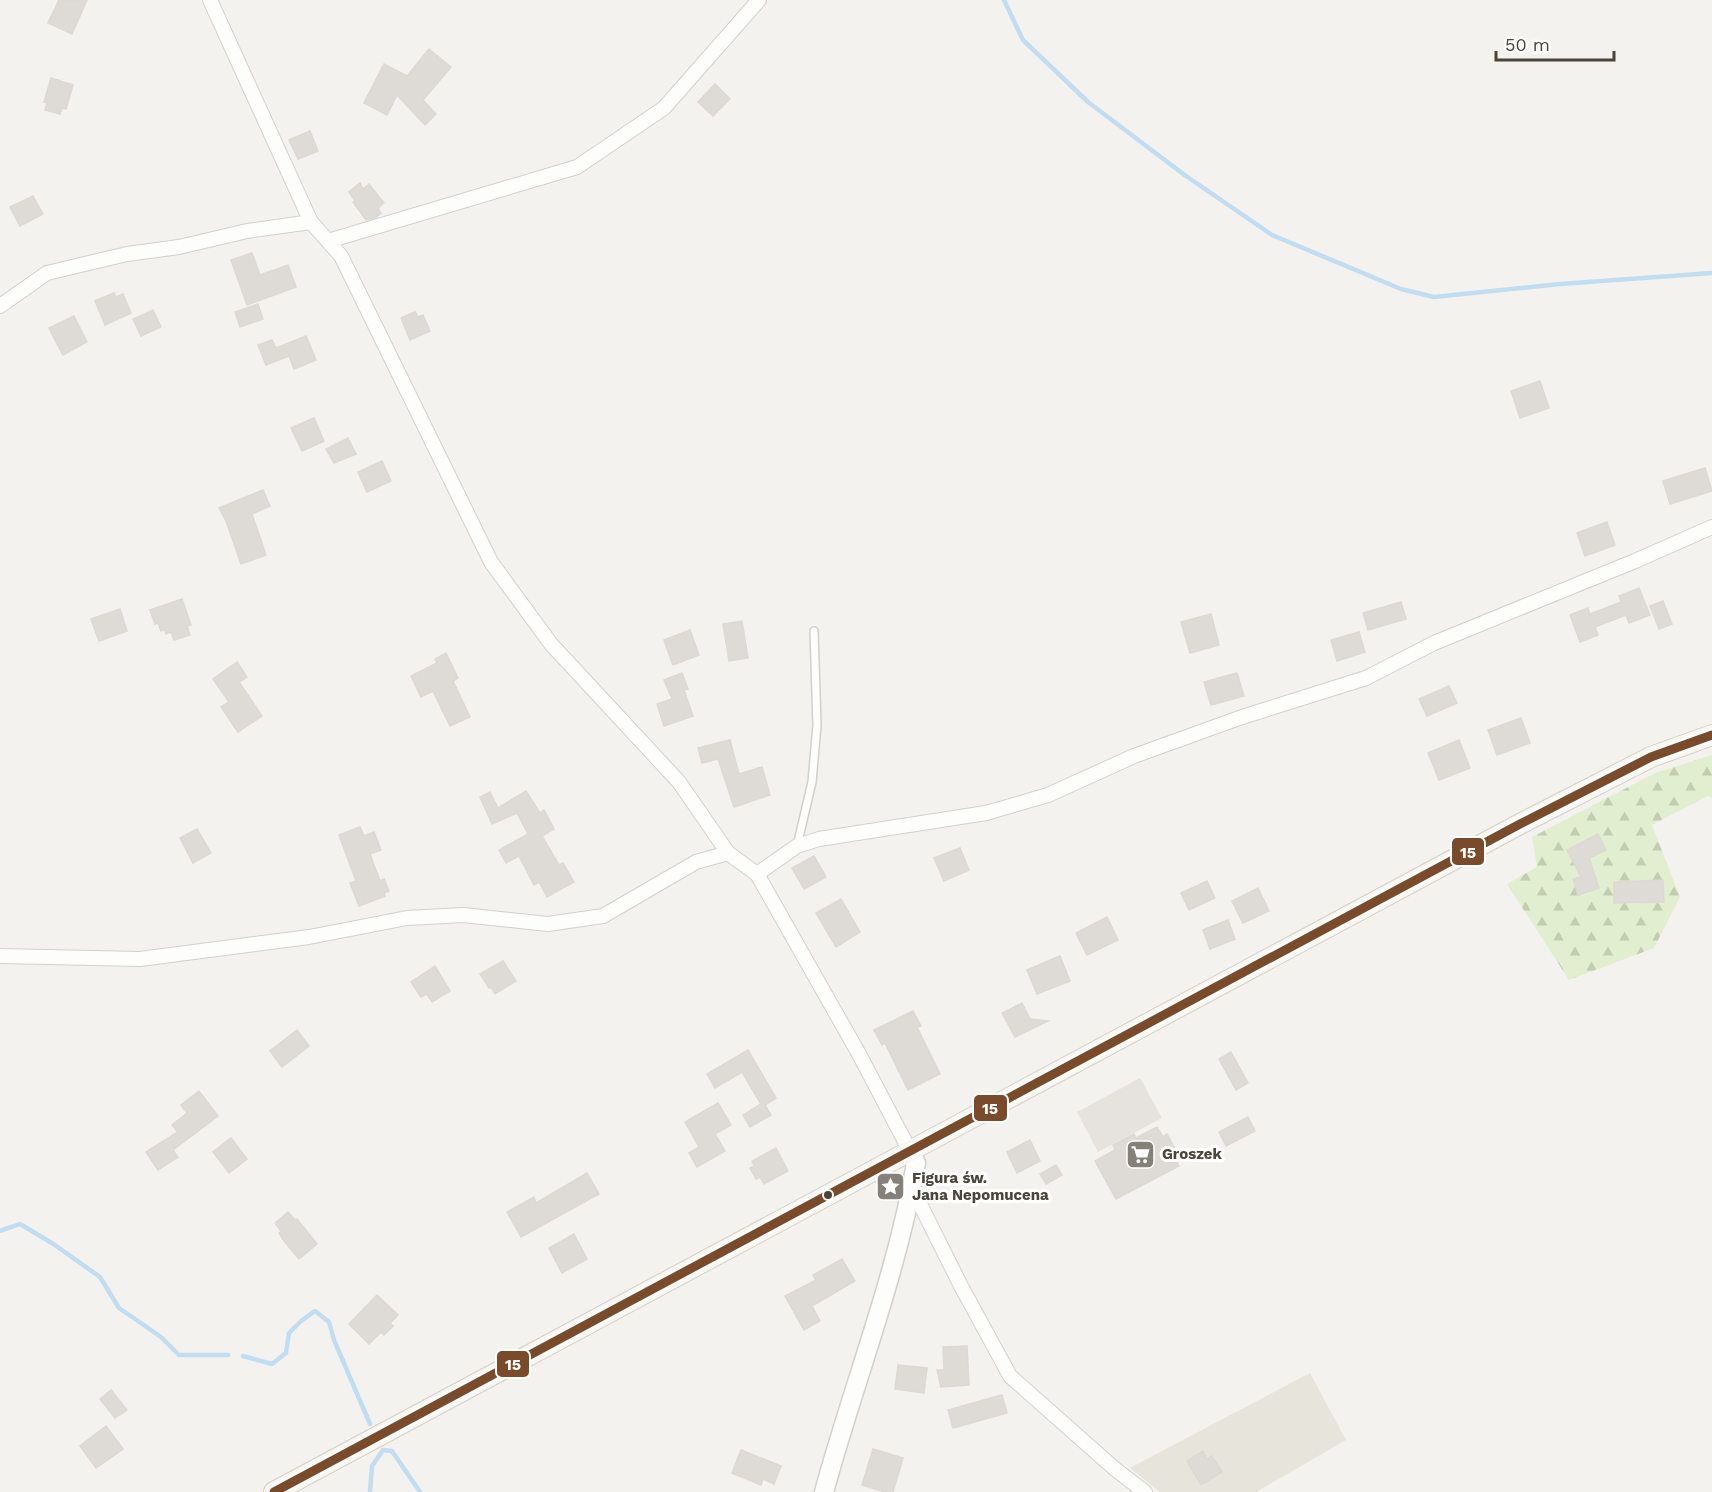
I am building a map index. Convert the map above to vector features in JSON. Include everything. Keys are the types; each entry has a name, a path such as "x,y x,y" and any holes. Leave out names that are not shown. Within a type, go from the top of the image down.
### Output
{"main road":[{"path":"274,1492 1615,774 1651,757 1712,735"}],"street":[{"path":"210,0 311,222 341,256 491,562 551,644 679,782 728,853 757,873 859,1054 916,1163 894,1264 824,1492"},
{"path":"328,241 577,167 664,108 759,0"},
{"path":"0,306 46,273 128,254 179,247 247,231 311,222"},
{"path":"757,873 797,846 819,839 986,813 1048,795 1134,756 1242,717 1366,678 1434,643 1712,527"},
{"path":"0,956 140,959 309,937 407,918 463,915 548,924 603,916 696,862 728,853"},
{"path":"912,1188 961,1286 1010,1376 1115,1469 1145,1492"}],"lane":[{"path":"797,846 812,782 817,725 814,631"}],"shaded area":[{"path":"1140,1078 1162,1118 1098,1152 1077,1112"},
{"path":"1310,1373 1346,1440 1256,1492 1160,1492 1130,1468"}],"green space":[{"path":"1712,755 1712,798 1708,796 1652,825 1680,897 1654,948 1569,980 1507,884 1537,867 1532,837 1655,773"}],"building":[{"path":"59,0 87,0 72,34 48,23"},
{"path":"429,49 451,67 423,100 436,114 425,125 397,95 387,115 364,103 384,64 407,76"},
{"path":"51,78 73,85 66,109 62,108 60,114 45,110 47,103 44,102"},
{"path":"715,84 730,99 713,116 698,102"},
{"path":"310,131 318,151 298,159 289,140"},
{"path":"360,183 363,189 369,184 384,203 378,208 381,213 375,218 366,220 353,202 355,201 349,192"},
{"path":"33,196 43,214 20,226 10,207"},
{"path":"252,253 260,275 288,265 296,287 247,305 231,260"},
{"path":"114,293 116,297 123,294 131,313 105,325 95,301"},
{"path":"258,304 263,319 240,327 235,312"},
{"path":"153,310 161,327 141,336 133,319"},
{"path":"415,312 418,317 423,315 430,331 410,340 401,318"},
{"path":"74,316 87,342 63,355 49,328"},
{"path":"306,336 316,360 294,369 289,356 266,365 258,345 272,340 276,348"},
{"path":"1540,381 1549,408 1520,418 1511,391"},
{"path":"314,418 324,441 302,451 291,428"},
{"path":"348,438 356,454 334,463 326,449"},
{"path":"382,461 391,481 367,492 358,472"},
{"path":"1705,468 1712,491 1670,504 1663,481"},
{"path":"263,490 270,506 252,514 266,555 241,564 219,508"},
{"path":"1607,522 1615,545 1585,556 1577,533"},
{"path":"1639,588 1650,615 1629,623 1626,615 1595,627 1598,635 1580,642 1570,615 1588,608 1590,614 1621,602 1619,596"},
{"path":"182,599 191,625 187,626 190,635 174,640 171,632 166,634 165,630 161,631 158,623 155,624 150,610"},
{"path":"1663,601 1672,624 1659,629 1650,606"},
{"path":"1401,602 1406,619 1368,630 1363,613"},
{"path":"120,609 127,631 99,641 91,619"},
{"path":"1211,614 1219,645 1190,653 1181,622"},
{"path":"742,621 748,658 729,661 723,624"},
{"path":"690,630 699,655 673,665 664,640"},
{"path":"1359,632 1365,652 1337,661 1331,640"},
{"path":"446,653 458,678 453,681 470,717 450,726 433,691 421,697 411,676 437,663 435,659"},
{"path":"237,662 247,677 239,682 262,716 238,732 221,707 229,702 213,679"},
{"path":"682,673 688,689 684,690 693,716 664,726 657,704 672,699 664,680"},
{"path":"1237,673 1244,696 1211,705 1204,682"},
{"path":"1449,686 1457,703 1427,716 1419,699"},
{"path":"1521,718 1530,743 1497,755 1488,730"},
{"path":"730,740 739,774 762,767 770,795 734,807 718,759 702,763 698,748"},
{"path":"1459,740 1470,768 1439,780 1428,753"},
{"path":"526,791 540,813 544,810 554,829 542,836 559,865 563,863 574,882 547,897 539,882 534,885 519,856 506,863 499,850 528,834 517,813 492,824 480,797 490,792 498,808"},
{"path":"360,827 364,836 374,832 381,850 370,854 380,881 384,879 389,891 384,893 385,896 359,906 350,883 356,881 339,835"},
{"path":"197,829 211,853 193,863 180,838"},
{"path":"1598,834 1606,850 1589,858 1599,888 1578,895 1573,879 1581,877 1567,850"},
{"path":"960,848 969,870 944,881 934,858"},
{"path":"814,856 826,877 804,889 792,868"},
{"path":"1663,880 1664,902 1614,903 1614,882"},
{"path":"1207,881 1215,898 1189,910 1181,893"},
{"path":"1258,888 1269,911 1243,923 1232,901"},
{"path":"841,899 860,932 836,947 816,913"},
{"path":"1107,917 1118,940 1087,955 1076,933"},
{"path":"1228,920 1235,939 1210,949 1203,930"},
{"path":"1060,956 1070,981 1037,994 1027,970"},
{"path":"503,961 516,981 495,994 480,974"},
{"path":"435,966 450,991 432,1002 427,994 421,997 411,982"},
{"path":"1022,1003 1030,1019 1048,1021 1015,1037 1002,1013"},
{"path":"913,1011 921,1026 917,1027 940,1074 908,1090 885,1043 882,1045 874,1030"},
{"path":"297,1030 309,1046 282,1067 270,1051"},
{"path":"748,1050 776,1098 765,1105 771,1115 750,1127 743,1115 761,1104 742,1072 715,1088 707,1074"},
{"path":"1231,1052 1248,1083 1236,1090 1219,1059"},
{"path":"199,1091 218,1116 173,1150 178,1157 158,1170 146,1152 178,1132 172,1125 187,1113 181,1105"},
{"path":"718,1103 731,1125 715,1134 725,1151 697,1167 689,1153 699,1147 685,1122"},
{"path":"1248,1117 1255,1131 1226,1146 1219,1132"},
{"path":"1157,1127 1163,1137 1167,1134 1177,1153 1173,1155 1179,1166 1116,1199 1095,1161 1115,1150 1113,1145 1134,1134 1136,1138"},
{"path":"231,1138 247,1159 229,1173 213,1152"},
{"path":"1030,1140 1040,1161 1017,1173 1007,1152"},
{"path":"776,1148 788,1171 764,1184 760,1177 756,1179 750,1168 754,1166 752,1161"},
{"path":"1056,1165 1062,1175 1046,1184 1040,1174"},
{"path":"587,1173 599,1194 521,1237 507,1212 534,1197 536,1203"},
{"path":"288,1212 295,1220 297,1219 317,1244 299,1259 284,1241 275,1223"},
{"path":"574,1234 587,1259 562,1273 549,1248"},
{"path":"842,1259 855,1281 812,1306 820,1321 804,1330 785,1296 816,1280 813,1275"},
{"path":"377,1295 398,1315 390,1323 393,1326 384,1335 381,1332 369,1344 349,1324"},
{"path":"967,1346 969,1385 941,1387 937,1370 944,1370 943,1347"},
{"path":"898,1365 927,1368 924,1393 895,1389"},
{"path":"111,1390 127,1410 115,1418 100,1399"},
{"path":"1002,1395 1007,1413 953,1428 948,1410"},
{"path":"106,1426 123,1449 96,1468 80,1446"},
{"path":"873,1449 903,1458 893,1492 862,1485"},
{"path":"741,1450 781,1466 774,1484 763,1479 761,1485 732,1473"},
{"path":"1203,1451 1207,1459 1212,1456 1222,1472 1201,1485 1187,1461"}],"waterway":[{"path":"1004,0 1023,40 1088,102 1186,176 1272,235 1401,289 1434,297 1560,284 1712,273"},
{"path":"0,1231 20,1224 52,1243 100,1277 119,1308 161,1337 179,1355 228,1355"},
{"path":"243,1356 272,1364 286,1353 289,1333 315,1311 329,1322 334,1340 370,1424"},
{"path":"370,1492 372,1466 383,1450 392,1451 420,1492"}],"transit line":[{"name":"15","path":"274,1492 1520,824 1651,757 1712,735"}],"place":[{"name":"Groszek","path":"1141,1154"},
{"name":"Figura św. Jana Nepomucena","path":"891,1187"}]}
